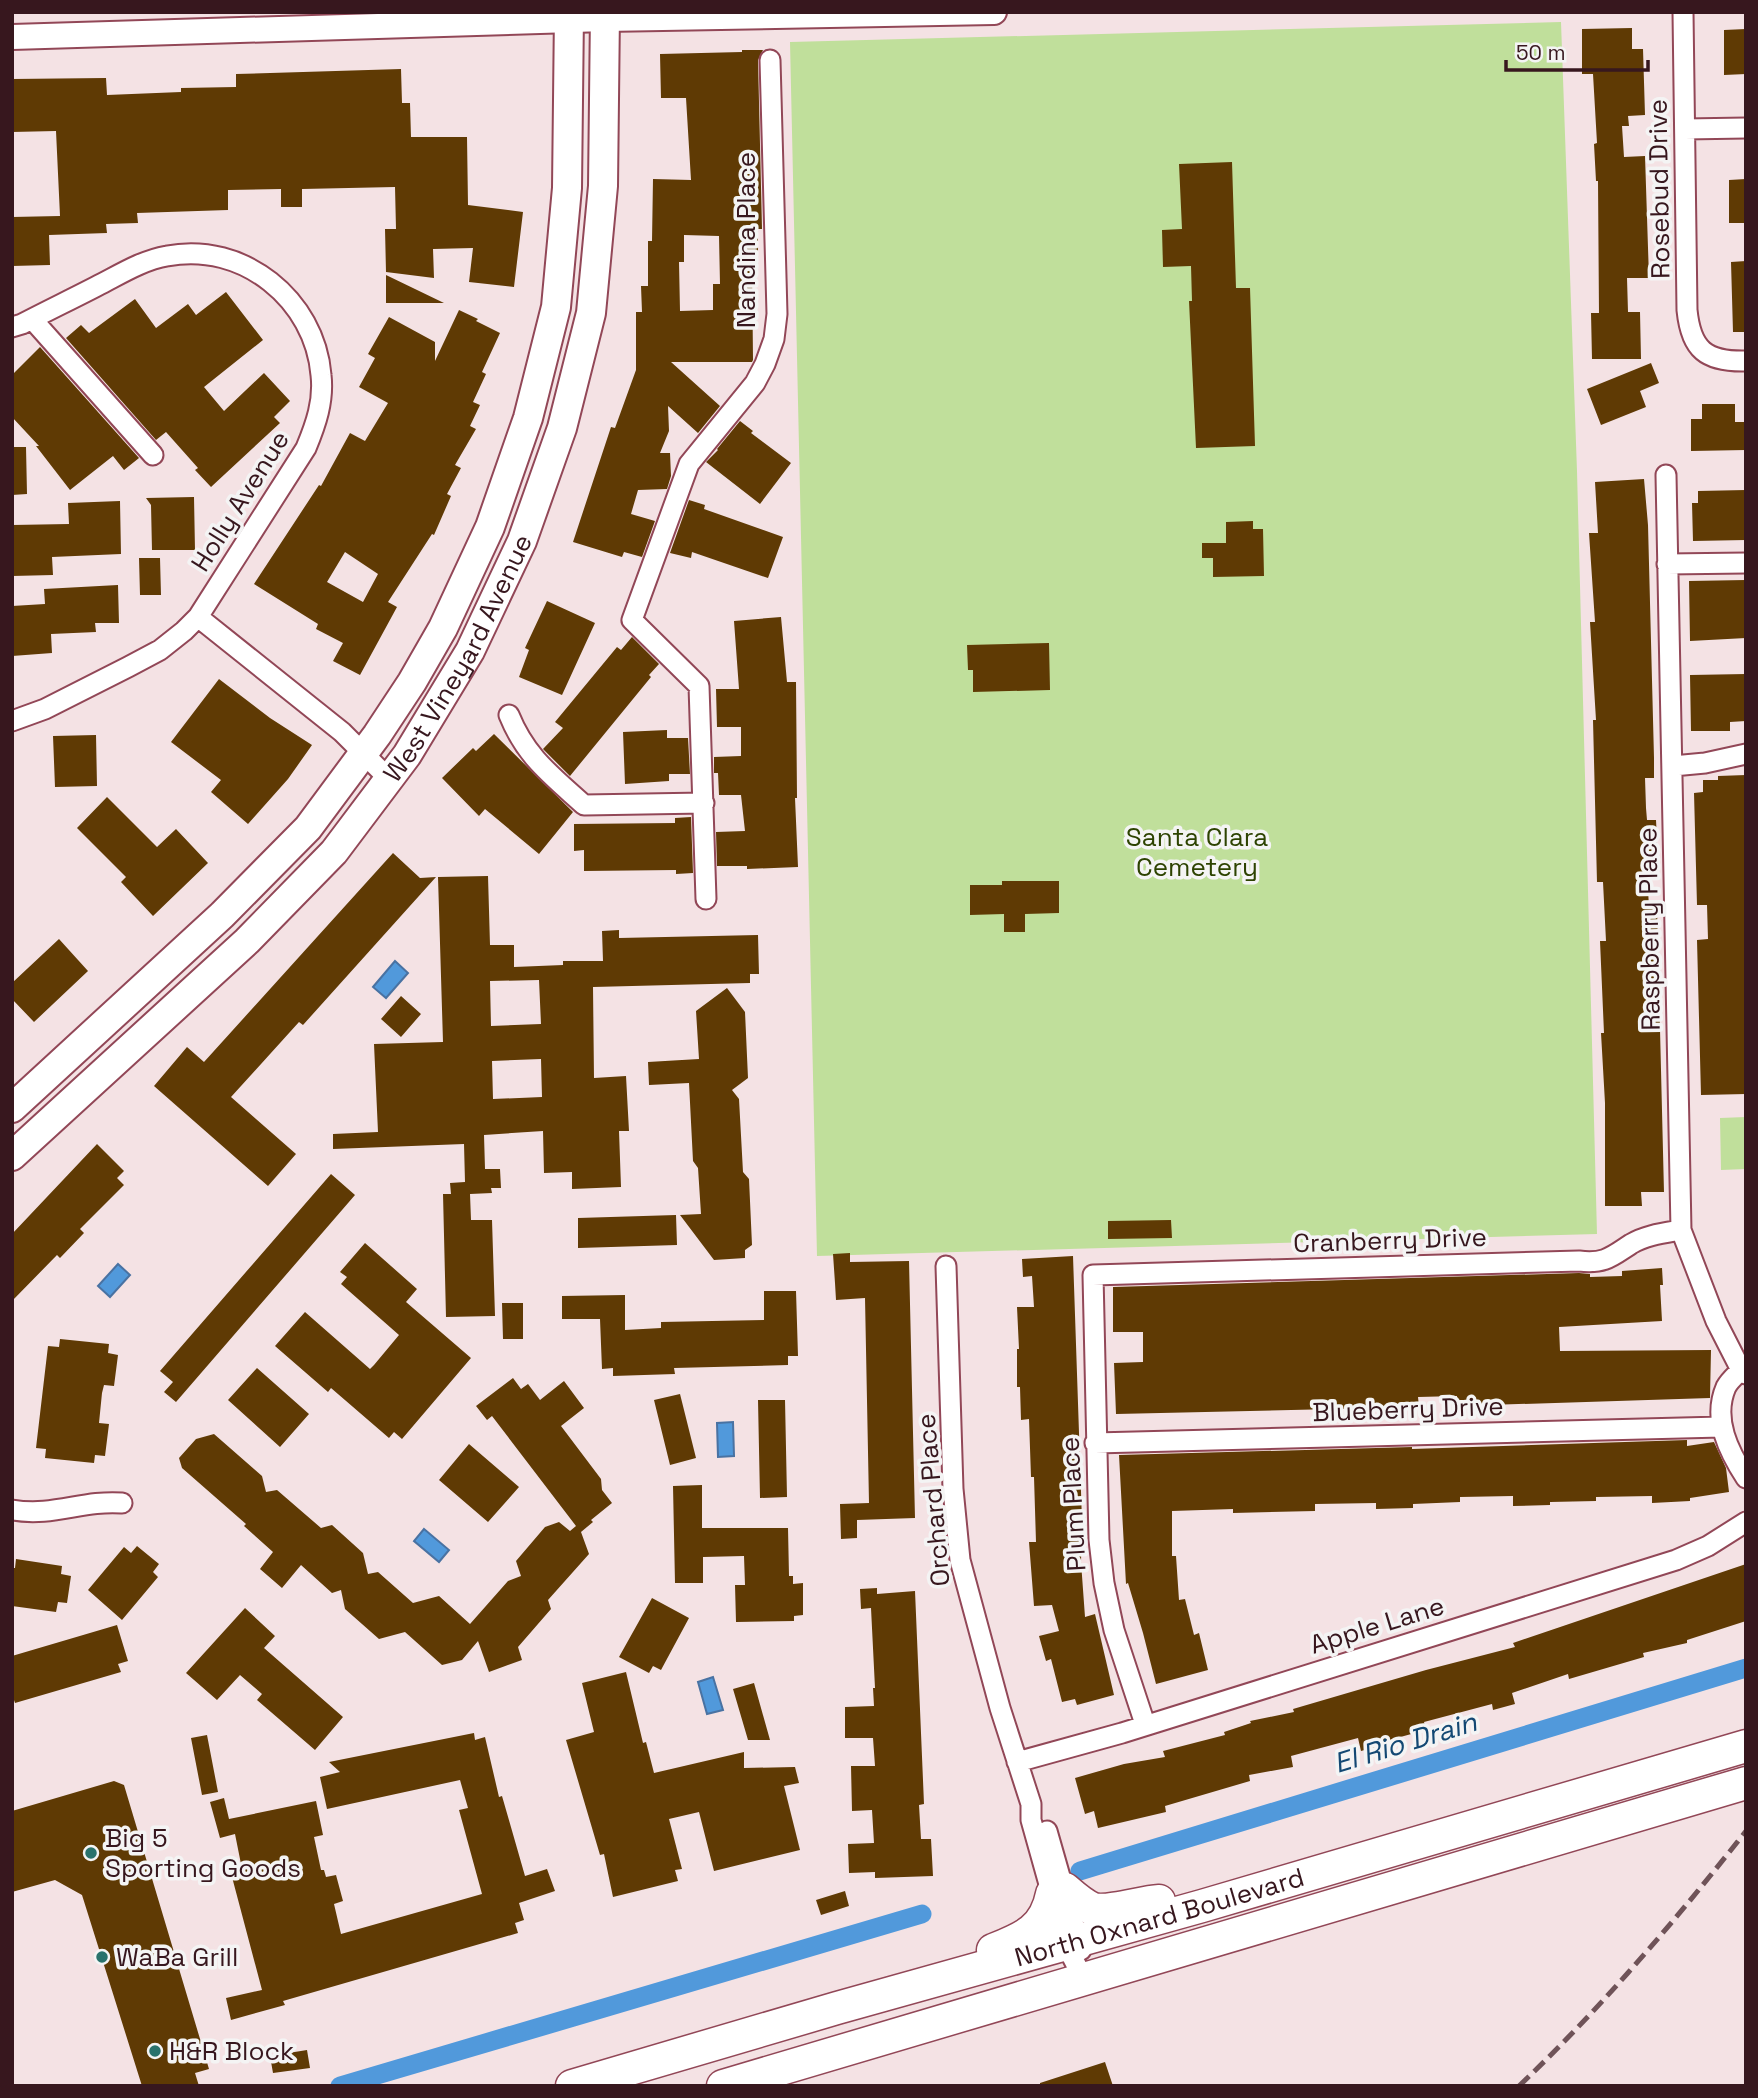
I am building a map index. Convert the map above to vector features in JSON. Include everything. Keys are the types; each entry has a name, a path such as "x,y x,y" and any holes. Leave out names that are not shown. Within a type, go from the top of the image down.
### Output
{"main road":[{"name":"West Vineyard Avenue","path":"12,1108 222,915 308,828 364,754 412,682 443,628 490,527 528,418 556,307 567,188 569,16"},
{"name":"West Vineyard Avenue","path":"12,1156 272,915 334,852 390,779 470,651 522,541 562,428 591,313 603,186 605,16"},
{"name":"North Oxnard Boulevard","path":"572,2086 837,2008 1202,1906 1746,1746"},
{"name":"North Oxnard Boulevard","path":"723,2086 1746,1783"},
{"path":"837,2008 1028,1936 1059,1892 1092,1908 1106,1910 1140,1902 1167,1901 1202,1906"}],"street":[{"path":"12,37 569,16 994,12"},
{"name":"Rosebud Drive","path":"1684,12 1689,330 1697,345 1711,358 1746,361"},
{"name":"Nandina Place","path":"706,899 699,686 632,620 689,464 755,383 774,339 776,277 770,60"},
{"path":"1685,129 1746,128"},
{"name":"Holly Avenue","path":"12,327 145,262 168,255 220,257 245,265 267,278 287,295 302,316 319,356 322,377 321,403 306,448 198,617 160,650 45,709 12,721"},
{"path":"32,319 153,455"},
{"name":"Raspberry Place","path":"1666,475 1681,1230 1716,1321 1743,1372 1726,1388 1721,1427"},
{"path":"1667,564 1746,563"},
{"path":"198,617 342,732 390,779"},
{"path":"509,715 519,739 532,758 584,805 704,803"},
{"path":"1673,766 1705,763 1746,754"},
{"name":"Cranberry Drive","path":"1093,1275 1591,1262 1609,1259 1632,1243 1657,1233 1681,1230"},
{"name":"Orchard Place","path":"946,1266 953,1489 960,1560 1031,1804 1031,1819 1059,1892 1084,1980"},
{"name":"Plum Place","path":"1093,1275 1098,1540 1114,1630 1145,1724"},
{"path":"1721,1427 1746,1478"},
{"name":"Blueberry Drive","path":"1095,1443 1721,1427"},
{"path":"12,1510 48,1513 89,1503 122,1503"},
{"name":"Apple Lane","path":"1017,1762 1676,1560 1708,1546 1746,1522"}],"green space":[{"name":"Santa Clara Cemetery","path":"1561,22 1577,471 1597,1234 817,1256 790,42"},
{"path":"1746,1117 1746,1169 1721,1170 1720,1118"}],"water":[{"path":"395,961 408,973 386,998 373,987"},
{"path":"118,1264 130,1275 110,1297 98,1286"},
{"path":"733,1422 734,1456 718,1457 717,1423"},
{"path":"424,1529 449,1550 439,1562 414,1541"},
{"path":"713,1677 723,1710 707,1714 698,1682"}],"building":[{"path":"1632,28 1632,49 1643,49 1645,115 1628,116 1629,126 1622,126 1624,157 1645,156 1649,278 1627,278 1628,312 1640,312 1641,359 1592,359 1591,313 1599,313 1598,181 1594,144 1597,143 1593,74 1582,74 1582,29"},
{"path":"1746,29 1746,74 1724,75 1724,30"},
{"path":"763,50 758,60 762,229 758,229 758,261 752,261 753,360 671,362 720,406 698,433 668,406 669,431 660,453 670,453 671,476 667,489 638,490 631,514 655,521 642,557 624,552 622,557 573,542 611,427 615,428 636,370 636,312 642,312 641,286 648,286 648,241 652,241 653,179 691,180 686,98 661,98 660,54","holes":["684,235 719,236 720,284 713,284 713,310 680,311 679,262 684,262"]},
{"path":"401,69 402,103 410,103 411,137 467,137 468,205 523,212 514,287 469,282 473,248 433,249 434,278 386,272 385,229 396,229 395,187 302,189 302,207 281,207 281,189 228,190 228,210 137,213 138,223 106,224 107,233 49,235 50,265 12,266 12,217 60,216 56,131 12,132 12,79 106,78 107,95 181,92 181,88 236,87 236,74"},
{"path":"1232,162 1236,288 1250,288 1255,446 1196,448 1189,301 1192,301 1191,266 1163,267 1162,230 1182,229 1179,164"},
{"path":"1746,179 1746,223 1729,223 1729,180"},
{"path":"1746,261 1746,332 1733,332 1731,262"},
{"path":"386,275 444,303 386,303"},
{"path":"226,292 263,340 204,387 224,411 264,373 290,401 274,417 280,423 211,487 166,432 156,440 66,338 81,325 89,333 135,299 156,328 188,304 196,315"},
{"path":"459,310 500,333 482,372 486,374 473,402 480,405 470,426 476,429 455,465 461,468 447,494 451,496 434,535 432,534 388,602 397,607 360,675 333,661 343,643 316,629 318,624 254,584 319,485 321,486 350,433 365,441 388,403 359,387 375,358 368,354 389,317 435,342 435,361","holes":["345,552 378,574 363,602 327,582"]},
{"path":"40,347 139,458 124,470 113,456 70,490 36,446 39,446 12,417 12,375"},
{"path":"1651,363 1659,383 1640,391 1646,407 1601,425 1587,389"},
{"path":"1702,404 1735,404 1735,422 1746,422 1746,450 1691,451 1691,419 1702,419"},
{"path":"740,421 753,431 751,433 791,463 760,504 706,462"},
{"path":"12,447 26,447 27,494 12,495"},
{"path":"1644,479 1648,525 1654,758 1654,778 1645,778 1646,808 1647,820 1656,820 1657,840 1656,870 1647,870 1649,908 1657,907 1664,1192 1641,1192 1642,1206 1605,1206 1605,1103 1601,1033 1604,1033 1600,941 1606,941 1603,882 1597,882 1593,720 1596,720 1590,622 1595,622 1589,533 1598,533 1595,482"},
{"path":"1746,490 1746,540 1693,541 1692,503 1698,503 1698,491"},
{"path":"194,497 195,550 152,550 151,505 146,498"},
{"path":"689,500 705,505 704,509 783,537 768,578 692,552 691,558 670,553"},
{"path":"120,501 121,554 52,557 53,575 12,576 12,525 69,524 68,503"},
{"path":"1253,521 1253,529 1263,529 1264,576 1213,577 1213,558 1202,558 1202,543 1226,543 1226,522"},
{"path":"139,558 160,558 161,595 140,595"},
{"path":"1746,580 1746,638 1690,641 1689,581"},
{"path":"118,585 119,623 95,623 96,632 51,634 52,653 12,656 12,606 45,604 44,589"},
{"path":"547,601 595,623 562,695 519,677 529,650 525,648"},
{"path":"781,617 787,682 796,682 795,798 798,867 747,869 747,866 717,866 716,832 745,831 741,795 719,795 718,773 714,773 714,757 741,756 741,727 717,727 716,689 739,689 734,621"},
{"path":"632,637 659,664 570,776 543,749 563,728 555,722 617,647 621,650"},
{"path":"1049,643 1050,690 973,692 973,670 968,670 967,645"},
{"path":"1746,674 1746,721 1730,722 1730,731 1691,731 1690,675"},
{"path":"219,679 270,718 312,745 288,779 248,824 211,792 221,780 171,742"},
{"path":"667,730 667,738 688,738 690,774 669,774 669,781 625,784 623,732"},
{"path":"494,734 573,812 539,854 485,809 479,816 442,778 473,748 476,751"},
{"path":"96,735 97,786 55,787 53,736"},
{"path":"1746,775 1746,1094 1701,1095 1697,940 1708,939 1707,905 1697,905 1694,793 1703,792 1703,780 1718,780 1718,776"},
{"path":"107,797 157,847 176,829 208,863 153,916 121,882 126,877 77,828"},
{"path":"691,817 693,873 676,874 676,870 584,871 584,850 574,851 574,824 675,823 675,818"},
{"path":"393,853 420,878 436,877 303,1025 299,1022 231,1097 296,1154 268,1186 154,1086 187,1047 204,1062"},
{"path":"488,876 490,945 514,945 514,967 563,965 563,961 603,961 602,931 619,930 619,938 758,935 759,974 750,974 750,983 593,987 594,1078 626,1076 629,1131 619,1131 621,1187 572,1189 572,1172 544,1173 543,1131 484,1135 485,1169 500,1169 501,1188 491,1188 492,1193 470,1194 471,1220 492,1220 495,1316 446,1317 443,1194 451,1194 450,1183 465,1182 464,1144 333,1149 333,1134 378,1132 374,1044 443,1042 438,877","holes":["539,980 541,1024 491,1026 490,981","541,1059 542,1097 493,1099 492,1061"]},
{"path":"1002,881 1059,881 1059,913 1025,914 1025,932 1004,932 1004,914 970,915 970,885 1002,885"},
{"path":"59,939 88,971 34,1022 12,999 12,983"},
{"path":"727,988 745,1012 748,1078 732,1090 739,1099 743,1172 749,1179 752,1245 745,1250 745,1258 714,1260 680,1215 701,1214 698,1168 693,1161 689,1083 649,1085 648,1062 699,1059 696,1011"},
{"path":"401,996 421,1014 401,1037 381,1019"},
{"path":"97,1144 124,1171 117,1178 124,1185 80,1229 84,1233 60,1258 57,1255 12,1301 12,1234"},
{"path":"331,1174 355,1195 176,1402 164,1392 173,1382 160,1371"},
{"path":"676,1215 677,1245 578,1248 578,1218"},
{"path":"1171,1220 1172,1238 1108,1239 1108,1221"},
{"path":"365,1243 417,1289 406,1302 471,1358 402,1439 394,1432 389,1438 331,1388 328,1392 275,1346 305,1312 370,1369 374,1365 399,1335 341,1284 347,1277 340,1272"},
{"path":"850,1253 850,1262 909,1261 915,1518 857,1520 857,1538 841,1539 840,1504 869,1503 865,1298 836,1300 833,1254"},
{"path":"1073,1256 1081,1562 1085,1617 1095,1614 1114,1695 1077,1705 1075,1699 1062,1702 1051,1659 1046,1661 1039,1636 1059,1631 1052,1605 1034,1606 1029,1542 1036,1542 1034,1477 1031,1477 1029,1419 1021,1420 1020,1387 1017,1387 1017,1307 1034,1307 1032,1276 1023,1277 1022,1259"},
{"path":"1662,1268 1662,1321 1559,1327 1560,1351 1711,1350 1710,1398 1457,1406 1457,1396 1418,1397 1419,1407 1116,1414 1114,1363 1143,1362 1143,1332 1113,1332 1113,1287 1579,1273 1590,1274 1590,1277 1622,1276 1622,1271"},
{"path":"764,1291 796,1291 798,1356 788,1356 788,1365 674,1368 675,1374 613,1376 613,1368 602,1369 600,1319 562,1319 562,1296 625,1295 625,1330 661,1328 661,1322 764,1320"},
{"path":"502,1303 523,1303 523,1339 503,1339"},
{"path":"60,1339 109,1344 108,1353 118,1355 114,1386 104,1385 102,1393 99,1423 109,1424 105,1456 95,1455 94,1463 45,1458 46,1449 36,1448 48,1346 59,1347"},
{"path":"257,1368 309,1414 280,1447 228,1400"},
{"path":"513,1378 521,1389 528,1384 540,1400 564,1381 584,1408 561,1426 601,1479 602,1490 612,1503 581,1532 589,1554 548,1600 551,1609 518,1647 522,1660 489,1672 478,1641 462,1660 442,1665 405,1632 379,1639 345,1609 341,1590 332,1593 301,1565 282,1588 260,1569 273,1552 244,1526 246,1524 182,1468 179,1458 196,1439 214,1434 262,1476 266,1492 277,1490 321,1528 332,1525 363,1553 368,1574 378,1572 413,1603 439,1596 470,1624 508,1581 521,1576 516,1561 545,1527 559,1522 570,1531 576,1526 492,1416 487,1420 476,1406"},
{"path":"680,1394 696,1458 670,1465 654,1400"},
{"path":"758,1400 785,1400 787,1497 760,1498"},
{"path":"1687,1440 1687,1446 1714,1442 1726,1468 1729,1492 1690,1498 1690,1501 1652,1503 1652,1496 1596,1497 1596,1501 1513,1506 1513,1496 1460,1497 1460,1502 1413,1504 1413,1508 1376,1509 1376,1503 1315,1504 1315,1511 1172,1511 1172,1556 1176,1556 1179,1600 1185,1599 1194,1635 1199,1633 1208,1670 1156,1684 1128,1583 1126,1584 1119,1455"},
{"path":"469,1444 519,1487 488,1522 439,1480"},
{"path":"702,1485 702,1528 788,1528 789,1576 793,1576 793,1584 803,1583 803,1615 794,1616 794,1621 736,1622 735,1585 745,1585 744,1556 703,1557 703,1583 675,1583 673,1486"},
{"path":"137,1546 159,1564 153,1572 158,1577 122,1620 88,1590 124,1547 131,1553"},
{"path":"16,1559 62,1566 61,1574 71,1576 67,1603 58,1602 56,1612 12,1606 12,1568 15,1568"},
{"path":"1746,1564 1746,1621 1687,1640 1687,1643 1643,1653 1644,1657 1569,1679 1568,1674 1512,1693 1515,1704 1493,1710 1492,1704 1424,1722 1426,1730 1382,1742 1383,1745 1361,1751 1358,1738 1291,1756 1293,1767 1249,1775 1250,1781 1165,1806 1166,1812 1098,1828 1094,1811 1085,1814 1075,1778 1124,1764 1165,1757 1163,1751 1225,1735 1224,1732 1251,1723 1250,1721 1294,1712 1293,1709 1515,1647 1513,1643"},
{"path":"877,1588 877,1594 915,1591 924,1804 919,1805 921,1839 931,1839 933,1876 875,1878 875,1872 849,1873 848,1844 874,1843 872,1810 852,1811 851,1766 875,1766 873,1738 845,1738 845,1707 874,1706 871,1608 861,1609 860,1589"},
{"path":"652,1598 689,1618 661,1670 653,1666 649,1673 619,1657"},
{"path":"245,1608 275,1636 264,1648 343,1717 315,1750 257,1700 262,1694 240,1675 217,1700 186,1673"},
{"path":"117,1625 128,1661 118,1664 121,1672 15,1703 12,1694 12,1656"},
{"path":"626,1672 643,1743 646,1742 654,1773 744,1752 744,1768 795,1767 799,1783 784,1786 800,1850 714,1871 699,1812 669,1819 682,1869 675,1870 678,1881 613,1897 604,1854 600,1855 566,1740 594,1732 582,1683"},
{"path":"754,1683 770,1740 748,1740 733,1689"},
{"path":"474,1733 475,1740 485,1737 499,1797 502,1796 525,1876 547,1869 555,1891 519,1903 524,1920 515,1923 518,1933 283,2001 285,2005 231,2020 226,1998 262,1990 232,1877 243,1874 235,1834 220,1838 210,1802 224,1798 229,1819 316,1801 323,1835 314,1837 321,1870 324,1870 326,1877 336,1875 343,1901 334,1904 341,1934 482,1894 459,1810 468,1808 460,1780 327,1809 320,1777 340,1772 329,1762"},
{"path":"207,1735 218,1792 202,1795 191,1738"},
{"path":"114,1781 124,1785 209,2069 195,2073 199,2086 142,2086 82,1895 55,1880 12,1892 12,1811"},
{"path":"845,1891 849,1906 821,1915 816,1900"},
{"path":"307,2050 310,2068 273,2073 270,2056"},
{"path":"1105,2062 1113,2086 1040,2086 1040,2083"}],"waterway":[{"name":"El Rio Drain","path":"1080,1871 1746,1668"},
{"path":"340,2086 922,1914"}],"railway":[{"path":"1519,2086 1637,1963 1746,1831"}],"place":[{"name":"Big 5 Sporting Goods","path":"91,1853"},
{"name":"WaBa Grill","path":"102,1957"},
{"name":"H&R Block","path":"155,2051"}]}
